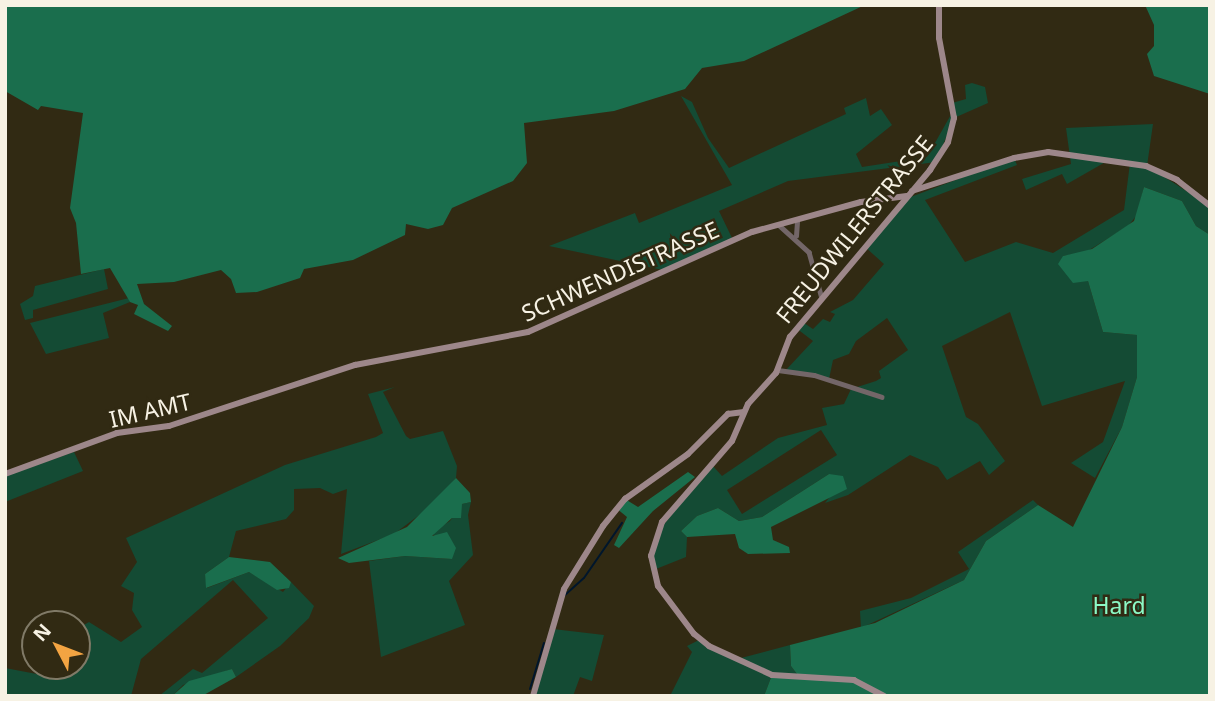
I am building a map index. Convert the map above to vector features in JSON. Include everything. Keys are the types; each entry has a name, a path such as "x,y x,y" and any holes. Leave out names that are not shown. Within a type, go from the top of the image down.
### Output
{"street":[{"name":"FREUDWILERSTRASSE","path":"884,696 854,680 782,678 726,655 694,634 655,580 651,556 662,522 732,441 744,412 778,370 784,345 821,295 942,154 954,118 939,38 939,5"},
{"name":"SCHWENDISTRASSE","path":"264,396 355,365 545,326 744,235 861,202 910,193 1018,156 1048,152 1146,166 1177,180 1210,206"},
{"path":"796,236 797,221"},
{"path":"780,226 796,236 812,259 821,295"},
{"path":"778,370 814,375 882,397"},
{"name":"IM AMT","path":"5,474 117,433 169,426 264,396"},
{"path":"533,696 564,589 603,526 625,499 683,458 728,414 744,412"}],"green space":[{"path":"5,5 865,5 744,61 702,68 685,89 614,111 524,123 527,163 513,181 452,208 443,225 428,229 406,224 405,235 353,260 304,269 300,278 257,292 236,293 231,279 221,270 174,282 137,284 144,304 172,326 168,331 134,314 138,305 130,302 110,268 81,274 76,223 70,208 83,113 41,106 38,110 5,91"},
{"path":"1145,5 1210,5 1210,94 1154,76 1147,54 1154,46 1154,25"},
{"path":"972,83 985,87 988,103 954,118 936,162 788,181 719,211 733,240 663,270 549,246 635,213 639,223 732,185 681,96 692,102 708,138 729,168 846,114 844,108 866,98 870,116 881,109 892,125 856,154 862,167 927,157 953,111 952,103 966,99 965,85"},
{"path":"1153,124 1147,166 1210,206 1210,235 1196,226 1182,201 1144,187 1137,215 1128,226 1086,252 1063,256 1088,281 1103,332 1137,335 1137,377 1122,427 1095,478 1071,463 1103,442 1125,381 1042,406 1010,312 942,346 966,417 978,424 1005,461 989,475 980,461 947,480 938,467 910,455 848,495 825,503 832,494 829,474 762,517 739,521 718,508 697,516 681,531 687,537 686,557 651,571 657,533 712,465 722,476 778,438 827,425 822,408 844,404 851,389 881,378 879,371 908,350 887,318 856,341 849,354 833,360 829,379 785,371 813,341 796,328 801,321 813,329 823,319 830,322 835,314 830,312 853,300 884,264 864,246 908,198 1014,158 1017,165 925,200 965,262 1016,242 1053,253 1124,210 1130,163 1109,160 1067,184 1062,174 1026,190 1022,179 1071,164 1066,128","holes":["821,430 837,455 742,514 727,490"]},
{"name":"Hard","path":"1144,187 1182,201 1196,226 1210,235 1210,696 764,696 772,675 800,678 791,666 790,645 875,623 964,580 986,541 1038,505 1073,527 1122,427 1137,377 1137,335 1103,332 1088,281 1073,283 1058,264 1063,256 1092,249 1134,221"},
{"path":"104,269 108,289 33,310 33,318 25,320 20,304 33,296 35,286"},
{"path":"129,298 130,302 103,313 109,338 46,354 30,323"},
{"path":"395,387 383,392 410,439 443,431 457,466 456,478 434,504 394,534 341,554 347,489 333,494 320,488 294,489 294,510 286,519 236,531 229,557 205,574 207,588 249,572 283,592 291,582 314,606 309,618 280,646 236,677 232,669 183,685 172,696 159,696 193,669 202,673 268,618 233,580 141,659 131,696 5,696 5,668 21,671 21,680 91,680 91,623 121,642 142,627 132,610 134,593 121,586 137,562 126,538 285,465 383,433 368,394"},
{"path":"74,452 83,471 5,502 5,476"},
{"path":"688,472 695,477 653,511 619,548 614,545 627,517 616,508 625,499 638,507"},
{"path":"829,474 843,476 847,489 771,527 773,540 789,547 790,553 748,554 739,548 735,534 687,537 681,531 697,516 718,508 739,521 762,517"},
{"path":"456,478 470,493 471,502 462,504 461,518 452,518 432,536 447,532 456,548 452,559 405,556 349,563 338,558 407,527"},
{"path":"1033,500 1038,505 986,541 964,580 861,628 860,611 911,598 969,569 958,552"},
{"path":"471,502 468,515 473,555 449,581 465,625 381,657 369,561 405,556 452,559 432,532 450,521 462,504"},
{"path":"229,557 270,562 291,582 289,588 277,590 249,572 206,588 205,574"},
{"path":"553,629 604,635 592,681 580,677 573,696 533,696"},
{"path":"699,640 741,658 790,645 791,666 800,678 772,675 764,696 670,696 692,652 687,646"},
{"path":"232,669 236,677 202,696 172,696 189,681"}],"waterway":[{"path":"565,595 584,578 622,523"},
{"path":"530,689 544,643"}]}
